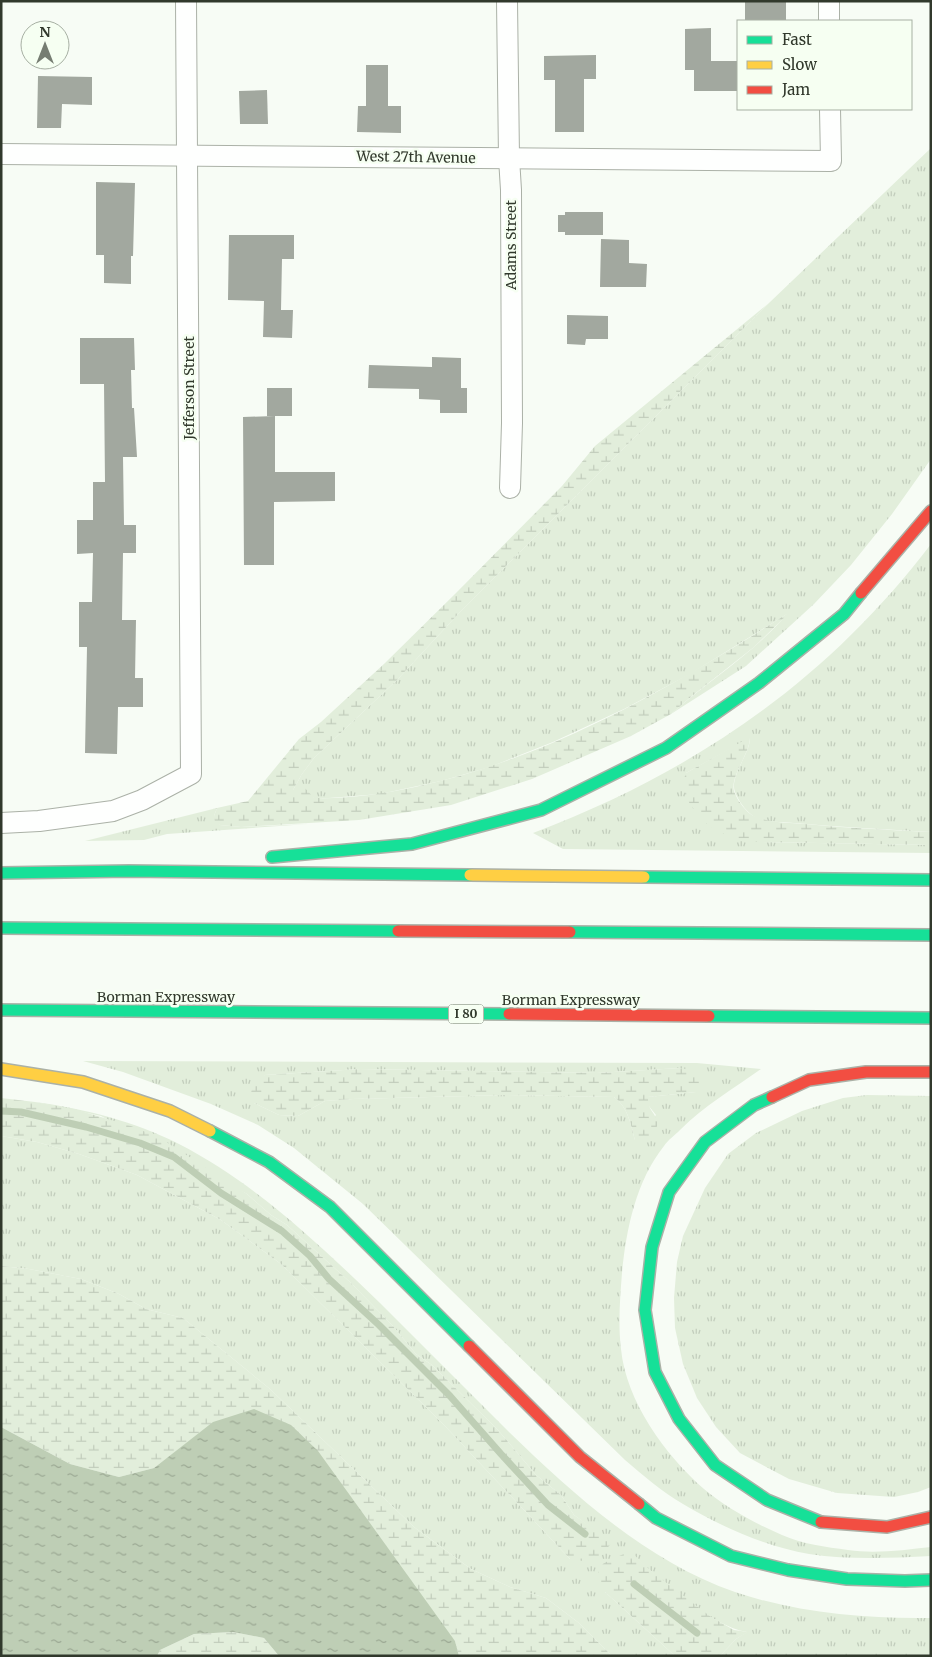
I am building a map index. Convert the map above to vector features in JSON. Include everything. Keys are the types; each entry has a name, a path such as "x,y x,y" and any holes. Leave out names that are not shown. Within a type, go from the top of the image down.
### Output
{"highway":[{"path":"256,859 412,844 541,810 666,748 760,683 844,614 931,511"},
{"path":"130,871 237,861"},
{"path":"1,873 130,871 931,880"},
{"path":"1,928 931,935"},
{"name":"Borman Expressway","path":"1,1010 931,1018"},
{"path":"1,1070 83,1082 170,1111 269,1162 330,1207 580,1458 656,1518 731,1556 788,1570 847,1579 931,1580"},
{"path":"931,1072 866,1072 809,1080 754,1105 705,1142 668,1192 652,1247 645,1310 655,1372 679,1419 715,1465 766,1500 824,1523 887,1527 931,1517"},
{"path":"905,1581 931,1584"}],"street":[{"name":"Jefferson Street","path":"1,823 39,821 113,811 142,800 191,774 186,1"},
{"name":"Adams Street","path":"507,1 511,210 512,423 510,488"},
{"path":"829,1 829,20"},
{"name":"West 27th Avenue","path":"1,154 187,154 831,161 830,110"}],"green space":[{"path":"931,148 931,459 892,514 851,565 814,604 746,666 671,714 746,654 787,614 690,674 624,709 553,742 490,767 441,781 380,794 314,798 293,790 314,758 397,680 460,612 769,303"},
{"path":"769,303 460,612 397,680 314,758 293,790 304,787 314,798 339,798 378,794 465,774 515,758 610,716 656,692 790,612 754,647 671,714 631,736 532,779 451,805 359,820 241,827 220,825 215,822 214,816 217,808 248,801 299,739 321,722 385,663 456,593 562,486 595,446"},
{"path":"931,544 931,832 778,822 757,818 750,814 742,805 736,795 734,786 750,738 686,773 760,842 931,845 931,853 563,849 533,833 592,809 648,782 702,751 753,717 801,680 847,639 890,594"},
{"path":"750,737 747,751 737,772 734,791 746,810 753,815 762,819 780,822 931,832 931,845 760,842 729,836 712,828 698,814 686,797 683,786 686,773"},
{"path":"217,808 214,816 220,825 241,827 308,824 167,834 144,840 85,841"},
{"path":"83,1061 697,1063 761,1069 709,1105 670,1140 654,1160 639,1190 626,1240 622,1273 620,1330 624,1369 639,1407 650,1426 675,1460 704,1489 741,1515 782,1535 814,1545 869,1552 931,1547 931,1556 855,1558 793,1551 744,1535 683,1504 660,1489 625,1460 363,1204 294,1148 258,1125 211,1104 123,1072","holes":["680,1068 696,1092 648,1097 648,1105 656,1115 635,1140 626,1111 614,1097 506,1095 353,1099 325,1101 298,1116 279,1115 254,1103 265,1075 360,1069 597,1073"]},
{"path":"680,1068 699,1071 703,1079 701,1088 696,1092 648,1097 648,1103 656,1119 656,1130 653,1138 638,1143 635,1140 626,1111 614,1097 506,1095 353,1099 325,1101 298,1116 279,1115 254,1103 250,1095 253,1086 265,1075 360,1069 597,1073"},
{"path":"867,1095 931,1096 931,1487 894,1497 837,1493 789,1479 740,1453 716,1427 697,1398 683,1364 675,1328 674,1298 677,1262 683,1236 705,1188 728,1154 756,1133 802,1111 843,1098"},
{"path":"1,1098 74,1109 131,1126 160,1138 247,1194 271,1215 287,1225 351,1283 392,1325 416,1354 432,1365 498,1430 536,1475 561,1495 574,1515 613,1542 590,1562 570,1559 444,1425 281,1264 221,1220 137,1175 79,1154 37,1142 1,1136"},
{"path":"35,1102 91,1112 127,1122 179,1144 234,1177 310,1237 380,1303 509,1432 586,1502 642,1545 703,1579 759,1599 807,1610 857,1616 931,1618 931,1656 720,1656 736,1639 747,1632 732,1628 701,1611 685,1600 630,1552 605,1592 675,1656 612,1656 579,1623 546,1598 510,1587 471,1569 414,1527 270,1389 183,1318 146,1309 119,1294 81,1279 29,1269 1,1266 1,1136 37,1142 79,1154 137,1175 221,1220 281,1264 444,1425 570,1559 589,1526 574,1515 561,1495 536,1475 498,1430 432,1365 416,1354 392,1325 351,1283 287,1225 271,1215 247,1194 101,1116"},
{"path":"1,1266 29,1269 81,1279 119,1294 146,1309 183,1318 270,1389 414,1527 471,1569 510,1587 546,1598 579,1623 612,1656 459,1656 455,1641 213,1423 154,1468 119,1477 70,1464 1,1427"},
{"path":"630,1551 651,1571 711,1617 734,1630 748,1632 736,1639 720,1656 675,1656 605,1592 601,1585 598,1569 604,1563"},
{"path":"233,1632 264,1638 279,1656 157,1656 160,1650 194,1634"}],"water":[{"path":"254,1409 291,1425 318,1451 455,1641 459,1656 279,1656 264,1638 233,1632 194,1634 160,1650 157,1656 1,1656 1,1427 70,1464 119,1477 154,1468 213,1422"}],"building":[{"path":"745,1 786,1 786,20 745,20"},
{"path":"711,28 711,61 737,61 737,91 694,91 694,70 685,70 685,29"},
{"path":"596,55 596,79 584,79 584,132 555,132 555,80 544,80 544,56"},
{"path":"366,65 388,65 388,106 401,106 401,133 357,132 358,106 366,106"},
{"path":"38,76 92,77 92,105 62,104 61,128 37,128"},
{"path":"267,90 268,124 240,124 239,91"},
{"path":"96,182 135,183 131,284 104,283 104,255 96,255"},
{"path":"565,212 603,212 603,235 565,235 565,232 558,232 558,215 565,215"},
{"path":"229,235 294,235 294,259 282,259 281,310 293,310 292,338 263,337 264,301 228,300"},
{"path":"601,239 629,240 629,263 647,264 646,287 600,287"},
{"path":"567,315 608,316 608,339 586,339 585,345 567,344"},
{"path":"80,338 134,338 135,370 131,370 132,408 134,408 137,457 123,457 124,525 136,525 136,553 123,553 122,620 136,620 135,678 143,678 143,707 118,707 117,754 85,753 87,647 79,647 79,602 92,602 93,553 77,554 77,520 93,520 93,482 105,482 104,384 80,384"},
{"path":"432,357 461,358 461,388 467,388 467,413 440,413 440,400 419,399 419,389 368,388 369,365 432,367"},
{"path":"267,388 292,388 292,416 267,416"},
{"path":"275,416 275,472 335,472 335,501 274,502 274,565 244,565 243,417"}],"waterway":[{"path":"1,1111 21,1112 86,1127 140,1143 174,1157 221,1193 282,1231 310,1256 329,1279 379,1325 450,1396 548,1505 585,1534"},
{"path":"634,1584 697,1633"}],"traffic: fast":[{"path":"272,857 412,844 541,810 666,748 759,683 844,614 861,593"},
{"path":"1,873 129,871 470,875"},
{"path":"644,877 931,880"},
{"path":"1,928 398,931"},
{"path":"570,932 931,935"},
{"path":"1,1010 509,1014"},
{"path":"709,1016 931,1018"},
{"path":"772,1097 754,1105 705,1142 669,1192 652,1247 645,1310 655,1372 679,1419 715,1465 767,1500 821,1522"},
{"path":"210,1131 269,1162 330,1207 469,1346"},
{"path":"639,1504 656,1518 731,1556 788,1570 847,1579 931,1580"}],"traffic: slow":[{"path":"470,875 644,877"},
{"path":"1,1069 83,1082 170,1111 210,1131"}],"traffic: jam":[{"path":"861,593 931,511"},
{"path":"398,931 570,932"},
{"path":"509,1014 709,1016"},
{"path":"772,1097 809,1080 866,1072 931,1072"},
{"path":"469,1346 580,1457 639,1504"},
{"path":"821,1522 887,1527 931,1517"}]}
